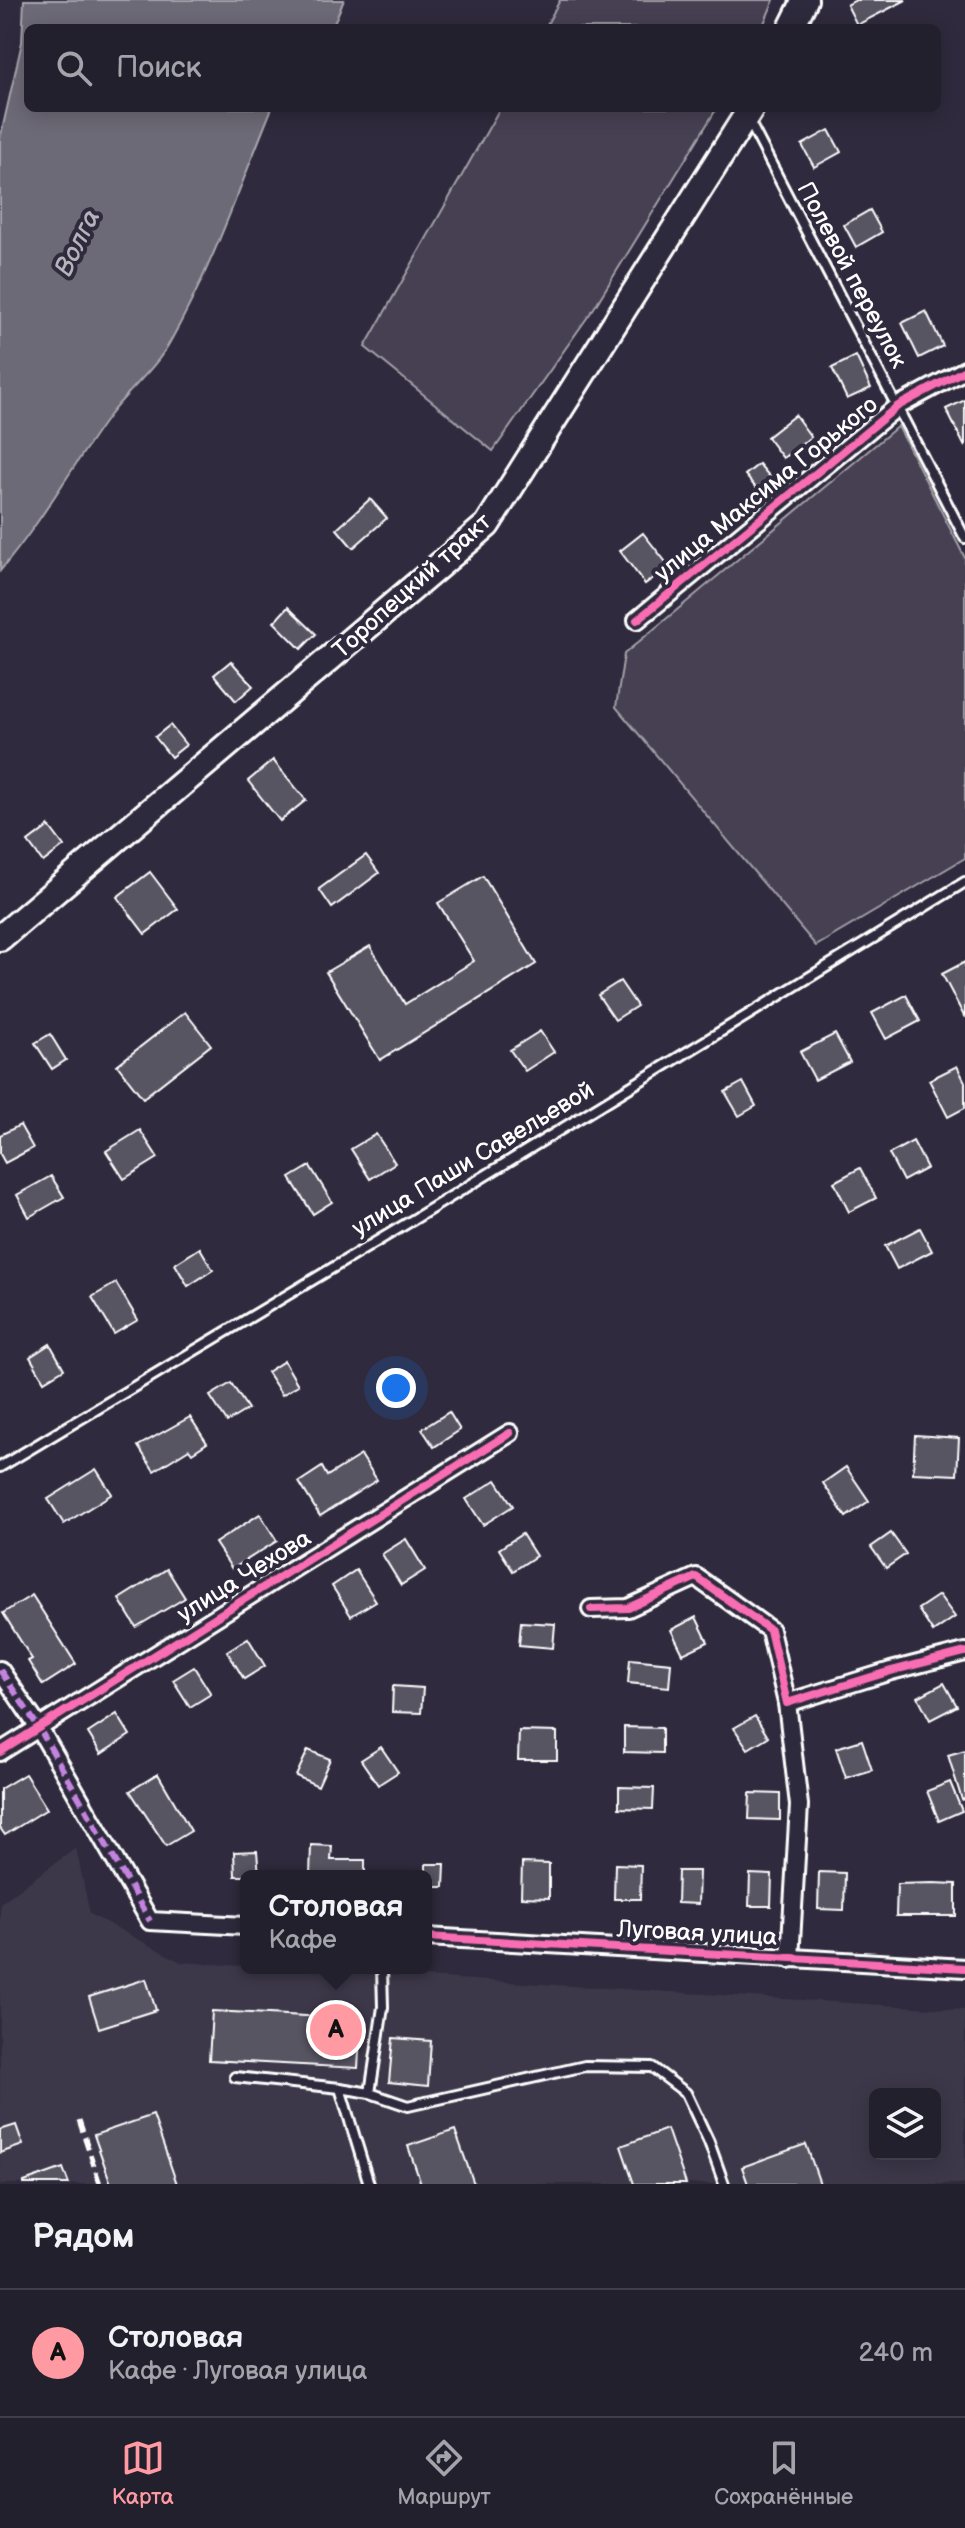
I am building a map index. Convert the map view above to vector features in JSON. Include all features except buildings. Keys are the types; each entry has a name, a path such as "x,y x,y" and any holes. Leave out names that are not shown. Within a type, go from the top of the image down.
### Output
{"main road":[{"path":"793,24 805,0"},
{"name":"Торопецкий тракт","path":"0,938 487,525 749,112"}],"street":[{"name":"улица Максима Горького","path":"637,620 898,406 965,370"},
{"name":"улица Чехова","path":"0,1752 510,1433"},
{"path":"591,1609 628,1608 696,1577 770,1630 787,1703 799,1805 790,1959"},
{"path":"787,1703 965,1652"},
{"path":"0,1670 39,1728 150,1921 240,1926"},
{"name":"Луговая улица","path":"432,1937 965,1968"}],"lane":[{"name":"Полевой переулок","path":"749,112 965,538"},
{"name":"улица Паши Савельевой","path":"0,1467 416,1218 965,882"},
{"path":"370,2093 383,2007 382,1974"},
{"path":"235,2077 370,2093 408,2106 585,2066 652,2067 686,2093 724,2184"},
{"path":"340,2088 369,2184"}],"shaded area":[{"path":"560,0 774,0 764,24 547,24"},
{"path":"498,112 715,112 594,308 493,451 365,347"},
{"path":"898,426 965,558 965,858 816,946 616,707 624,654"},
{"path":"76,1848 90,1914 181,1962 240,1966 240,1974 377,1974 965,2010 965,2184 0,2184 0,1903"}],"water":[{"name":"Волга","path":"24,0 344,0 334,24 24,24 24,112 270,112 212,256 170,342 108,417 29,534 0,571 0,139 22,42"}],"railway":[{"path":"79,2120 100,2184"}],"marked path":[{"path":"0,1670 39,1728 150,1921"}],"cycle path":[{"path":"637,620 898,406 965,370"},
{"path":"0,1752 510,1433"},
{"path":"591,1609 628,1608 696,1577 770,1630 787,1703 965,1652"},
{"path":"432,1937 965,1968"}],"place":[{"name":"Столовая","path":"336,2030"}]}
